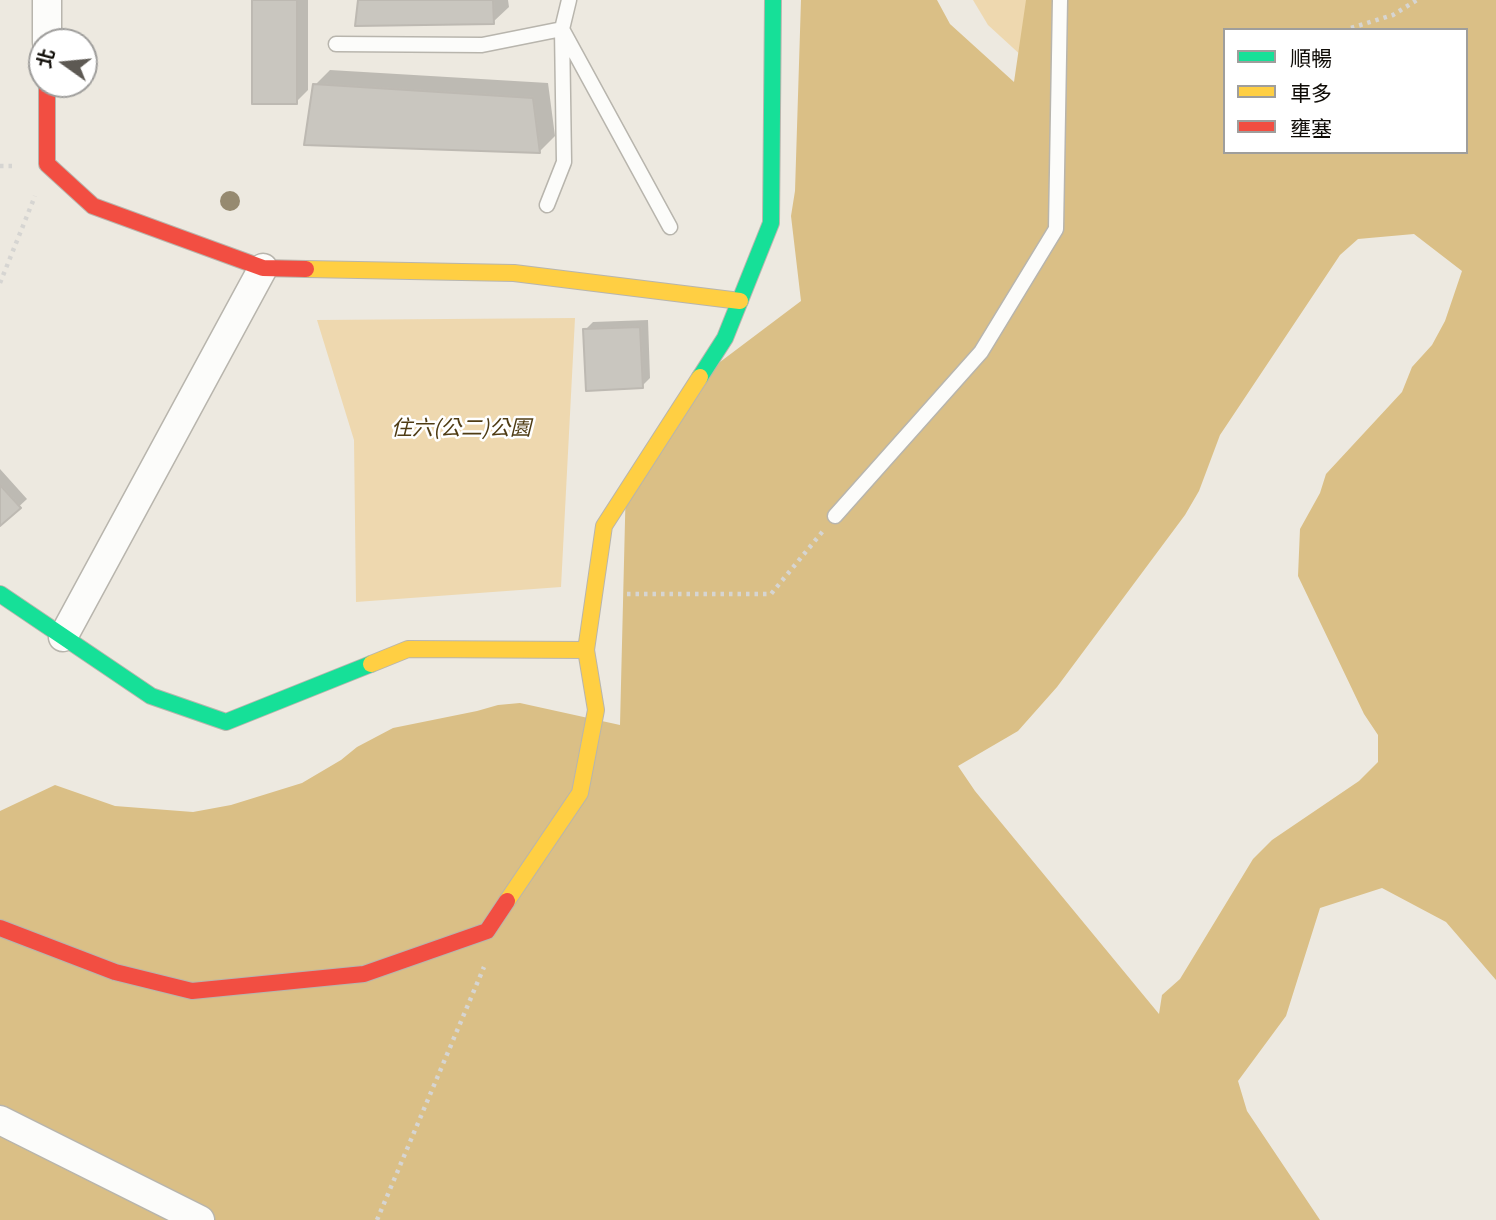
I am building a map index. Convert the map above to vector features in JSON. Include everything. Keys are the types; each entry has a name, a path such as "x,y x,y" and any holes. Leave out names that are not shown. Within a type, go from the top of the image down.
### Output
{"street":[{"path":"47,0 47,28"},
{"path":"0,928 115,972 192,991 364,974 488,931 580,793 596,710 586,650 604,526 725,338 771,223 772,0"},
{"path":"47,98 47,164 93,206 264,268 514,273 740,300"},
{"path":"63,637 264,268"},
{"path":"0,594 151,696 226,722 408,649 586,650"},
{"path":"0,1120 200,1220"}],"lane":[{"path":"547,205 564,162 562,29 569,0"},
{"path":"835,516 981,352 1056,229 1060,0"},
{"path":"336,44 482,45 562,29"},
{"path":"562,29 670,227"}],"path":[{"path":"1351,28 1393,15 1417,0"},
{"path":"0,283 47,164"},
{"path":"594,594 771,594 835,516"},
{"path":"377,1220 488,958"}],"green space":[{"path":"973,0 1037,0 1036,69 988,25"},
{"name":"住六(公二)公園","path":"575,318 561,587 356,602 354,440 317,320"}],"shaded area":[{"path":"801,0 937,0 950,24 1014,82 1026,0 1496,0 1496,980 1446,922 1382,888 1320,908 1286,1016 1238,1081 1247,1111 1320,1220 0,1220 0,811 55,785 115,806 193,812 231,805 302,783 341,760 357,747 393,728 498,705 520,703 620,725 626,480 720,362 801,301 791,216 795,191","holes":["1414,234 1462,271 1445,321 1432,345 1412,367 1402,392 1326,474 1320,493 1300,529 1298,576 1364,714 1378,735 1378,762 1359,781 1272,840 1253,859 1180,979 1162,995 1159,1014 975,791 958,766 1018,731 1057,687 1185,515 1199,491 1220,435 1340,255 1358,239"]}],"building":[{"path":"252,0 297,0 297,104 252,104"},
{"path":"358,0 493,0 494,24 355,26"},
{"path":"313,84 533,98 540,153 304,145"},
{"path":"640,327 643,388 586,391 583,329"},
{"path":"0,485 21,508 0,526"}],"traffic: fast":[{"path":"700,377 725,338 771,223 773,0"},
{"path":"0,594 151,696 226,722 371,664"}],"traffic: slow":[{"path":"306,269 514,273 740,301"},
{"path":"507,901 580,793 596,710 586,650 604,526 700,377"},
{"path":"371,664 408,649 586,650"}],"traffic: jam":[{"path":"47,98 47,164 93,206 263,268 306,269"},
{"path":"0,928 115,972 192,991 364,974 487,931 507,901"}]}
